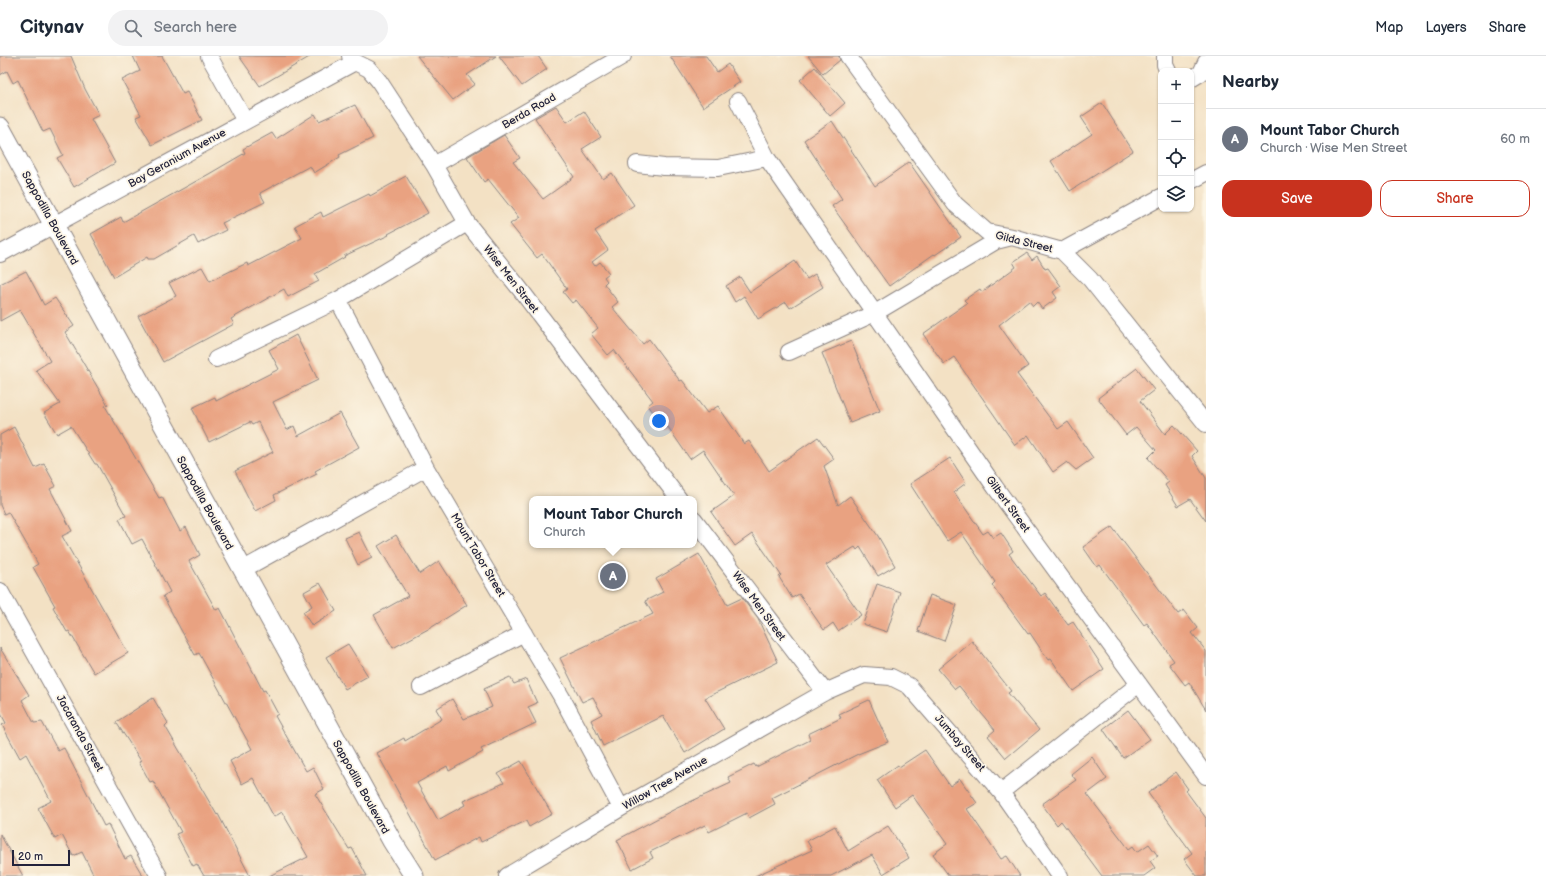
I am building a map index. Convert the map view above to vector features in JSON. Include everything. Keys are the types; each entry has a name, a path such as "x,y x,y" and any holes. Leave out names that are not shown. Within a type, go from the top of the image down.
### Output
{"street":[{"path":"209,56 245,121"},
{"name":"Berda Road","path":"434,165 623,56"},
{"name":"Gilda Street","path":"848,56 954,204 987,232 1012,237 1062,251 1090,279 1206,424"},
{"path":"1165,56 1166,68"},
{"name":"Bay Geranium Avenue","path":"0,254 245,121 352,59"},
{"name":"Wise Men Street","path":"352,59 369,69 379,81 434,165 467,223 520,289 677,496"},
{"path":"1194,77 1201,73 1206,62"},
{"name":"Gilbert Street","path":"738,101 767,158 995,487 1206,776"},
{"name":"Sappodilla Boulevard","path":"0,127 392,842 414,876"},
{"path":"637,164 664,167 718,168 767,158"},
{"path":"1194,179 1206,173"},
{"path":"1062,251 1158,199"},
{"path":"216,359 338,300 467,223"},
{"path":"789,352 875,313 996,242 1012,237"},
{"name":"Mount Tabor Street","path":"338,300 426,468 561,696 621,808"},
{"path":"242,570 426,468"},
{"name":"Wise Men Street","path":"697,523 825,692"},
{"name":"Jacaranda Street","path":"0,591 159,876"},
{"path":"420,687 524,633"},
{"name":"Jumbay Street","path":"825,692 864,675 891,677 909,686 1001,792 1060,876"},
{"path":"1001,792 1139,684"},
{"name":"Willow Tree Avenue","path":"507,876 621,808 825,692"}],"building":[{"path":"0,56 71,56 85,89 99,115 91,119 115,163 74,187 57,158 63,155 50,129 43,132 18,80 13,83 7,71 0,75"},
{"path":"133,56 162,56 183,94 187,92 202,120 152,145 136,117 141,115 122,80 140,71"},
{"path":"239,56 311,56 260,86"},
{"path":"417,56 496,56 467,75 475,84 453,100"},
{"path":"499,56 538,56 547,69 522,86"},
{"path":"670,56 706,56 717,72 728,64 740,82 703,107"},
{"path":"808,56 839,56 840,60 823,74"},
{"path":"815,67 845,103 830,116 800,80"},
{"path":"1102,103 1133,151 1070,191 1051,161 1092,134 1081,117"},
{"path":"355,105 373,138 339,155 340,157 314,173 310,166 260,193 265,202 222,223 226,230 198,244 194,236 154,259 148,259 147,257 114,277 91,234 121,217 123,222 245,153 243,149 272,133 276,139 315,114 319,121"},
{"path":"556,106 567,122 584,111 601,137 582,149 603,179 612,173 634,205 595,231 608,250 592,262 595,266 600,262 609,273 604,277 607,281 604,284 618,302 612,307 643,344 649,339 680,381 682,380 707,413 718,406 744,444 749,441 769,471 818,437 834,459 824,466 838,505 850,496 878,536 895,566 878,576 860,547 857,550 855,547 826,565 861,615 838,631 833,623 824,630 799,594 792,598 779,577 781,575 752,534 735,546 711,512 734,496 703,450 690,459 668,427 665,429 648,405 653,401 614,350 608,355 591,334 598,328 576,300 572,303 563,292 567,289 542,254 537,258 510,224 519,218 488,179 484,182 467,157 504,135 520,158 513,162 543,199 574,177 535,118"},
{"path":"832,121 875,186 909,162 961,237 889,286 832,206 842,199 804,140"},
{"path":"406,176 428,213 388,234 389,235 344,256 345,257 315,274 319,281 288,297 284,289 231,319 234,324 163,362 138,316 176,296 169,283 202,267 210,281 247,263 248,266 302,238 295,226 321,212 323,217 369,194 370,196"},
{"path":"1027,253 1032,260 1037,256 1045,269 1048,268 1061,286 1053,292 1057,298 1042,309 1037,302 1033,306 1029,301 999,325 1028,366 1017,374 1058,429 1068,422 1093,458 1076,470 1067,462 1053,472 1028,435 1015,445 954,357 944,364 923,334 967,303 964,300 980,289 982,292 1016,267 1013,262"},
{"path":"795,261 807,279 815,274 823,287 790,308 786,302 758,319 744,296 735,302 726,286 740,277 750,292"},
{"path":"26,271 44,305 55,298 74,326 65,332 108,405 105,406 159,498 162,497 180,531 186,527 200,555 189,561 216,610 220,608 263,691 265,690 278,714 275,716 306,771 313,767 324,789 315,794 349,849 352,848 367,876 269,876 308,857 282,812 274,817 253,778 242,784 230,761 252,749 199,653 195,655 163,596 170,592 142,539 132,544 119,519 126,516 97,464 95,464 71,426 57,434 44,413 60,404 36,370 50,361 20,310 0,321 0,284"},
{"path":"296,335 318,380 273,402 287,430 294,426 298,436 340,413 359,447 315,471 317,474 274,495 276,500 255,511 235,471 273,452 258,422 252,425 250,422 209,442 192,408 215,397 216,401 279,369 269,350"},
{"path":"851,341 880,411 850,423 822,353"},
{"path":"1137,368 1154,390 1140,401 1165,434 1174,425 1197,451 1192,456 1206,478 1206,521 1190,499 1178,506 1165,485 1169,482 1148,458 1156,450 1136,427 1126,435 1098,398"},
{"path":"14,427 35,468 44,464 56,486 50,489 72,531 62,536 128,653 94,673 69,631 67,632 53,607 55,606 33,567 38,564 8,512 4,514 0,505 0,435"},
{"path":"950,458 966,483 954,492 983,534 988,531 993,538 1001,533 1013,551 1009,554 1041,596 1045,593 1068,625 1073,622 1104,669 1073,691 1051,659 1048,660 1030,633 1028,634 992,585 995,582 961,532 947,541 910,484"},
{"path":"1112,527 1178,614 1184,610 1198,628 1192,633 1206,651 1206,710 1189,682 1185,685 1169,664 1174,661 1147,623 1144,625 1100,565 1097,567 1083,547"},
{"path":"359,532 372,558 358,565 345,538"},
{"path":"396,535 420,574 439,561 467,605 432,627 393,648 374,615 408,596 378,546"},
{"path":"699,554 727,605 742,598 758,619 778,662 705,698 724,729 685,753 663,716 603,746 591,720 602,714 593,697 582,702 560,658 653,614 645,601 663,592 656,579"},
{"path":"320,583 336,611 312,626 303,612 312,606 304,592"},
{"path":"877,584 900,592 887,632 863,624"},
{"path":"930,595 957,605 944,641 918,631"},
{"path":"972,641 1011,691 1008,693 1039,730 1006,758 988,736 995,730 959,686 955,689 938,669"},
{"path":"348,644 368,676 345,689 326,657"},
{"path":"0,648 29,695 22,700 34,723 42,722 58,751 64,748 104,826 108,824 125,859 131,856 143,876 94,876 82,852 73,856 62,835 55,839 38,808 51,801 26,754 20,758 2,725 6,723 0,712"},
{"path":"510,677 514,684 526,679 537,703 528,707 536,723 481,749 483,752 449,771 447,766 417,783 438,820 465,805 463,801 504,783 498,774 521,761 552,814 529,827 526,821 481,842 479,837 435,860 377,753 404,738 405,741 442,719 436,709 452,699 464,719 492,707 484,689"},
{"path":"153,698 168,723 165,726 217,815 218,814 250,876 204,876 197,864 193,866 176,834 181,832 153,781 150,782 139,762 141,761 116,722"},
{"path":"869,700 888,742 858,754 772,798 775,804 749,818 747,813 709,832 705,825 650,852 653,858 632,869 617,840 675,809 731,783 728,777 754,764 756,767 810,740 808,734 841,718 839,714"},
{"path":"1128,710 1150,739 1123,758 1103,729"},
{"path":"925,750 950,786 960,779 977,803 967,809 1001,859 1007,856 1020,876 949,876 933,854 947,844 912,795 895,807 877,780 898,765 899,767"},
{"path":"1092,757 1107,779 1087,794 1129,849 1133,846 1137,852 1149,844 1158,856 1150,861 1155,868 1144,876 1102,876 1061,821 1057,825 1042,804 1076,780 1071,774"},
{"path":"1176,772 1188,789 1186,791 1206,818 1206,876 1197,876 1184,859 1192,853 1148,793"},
{"path":"835,826 848,851 888,826 909,858 883,874 872,855 831,876 755,876 812,850 807,841"},
{"path":"0,834 23,876 0,876"}],"place":[{"name":"Mount Tabor Church","path":"613,576"}]}
